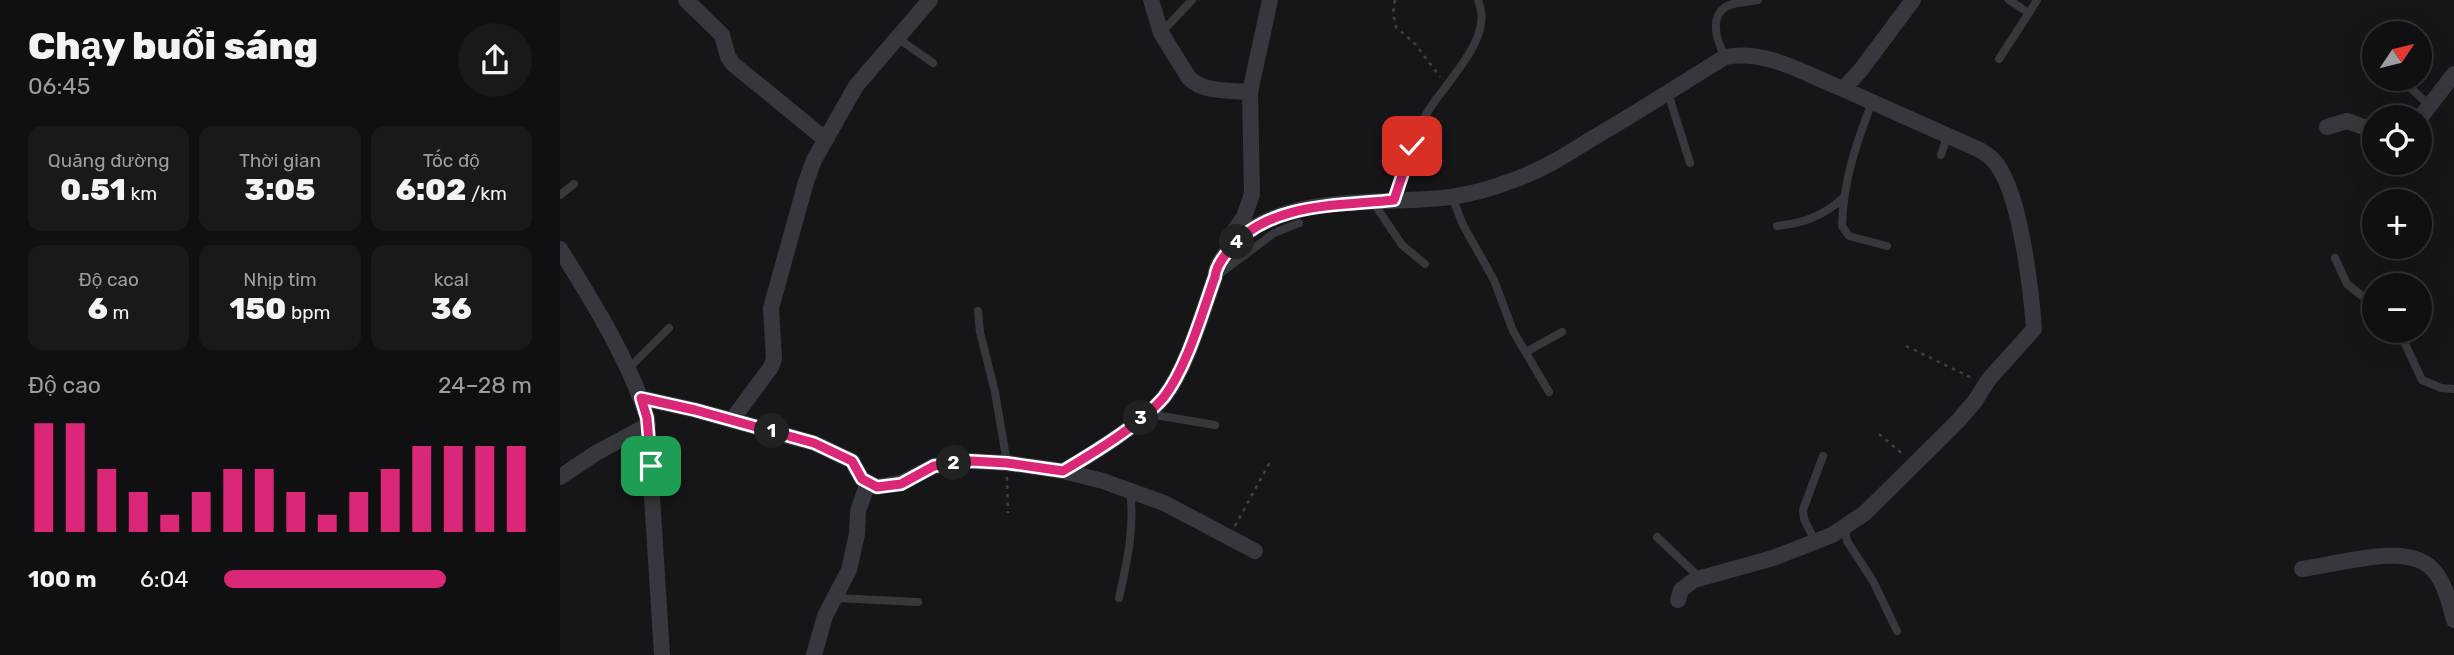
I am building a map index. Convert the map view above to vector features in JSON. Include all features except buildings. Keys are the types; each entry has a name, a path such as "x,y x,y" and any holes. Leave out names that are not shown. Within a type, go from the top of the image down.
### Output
{"street":[{"path":"686,0 723,36 728,57 733,64 824,139"},
{"path":"732,420 771,367 774,348 771,308 806,181 824,139 856,86 930,0"},
{"path":"1151,0 1161,33 1194,84 1206,88 1250,92"},
{"path":"1216,273 1223,248 1250,203 1253,169 1250,92 1270,0"},
{"path":"1843,89 1913,0"},
{"path":"1063,471 1146,414 1164,397 1190,345 1222,259 1250,230 1269,220 1302,209 1452,197 1488,189 1526,176 1566,155 1725,57 1736,54 1765,57 1980,150 1993,159 2005,179 2024,241 2034,329 1984,384 1966,411 1865,513 1845,528 1773,558 1700,578 1681,590 1678,600"},
{"path":"2429,105 2454,75"},
{"path":"2328,127 2347,121 2362,126"},
{"path":"560,249 628,369 641,398 648,425 662,655"},
{"path":"641,398 814,443 852,461 862,479 868,483 858,511 855,545 849,570 825,616 814,655"},
{"path":"560,477 596,453 648,425"},
{"path":"862,479 877,487 890,486 917,477 934,466 971,461 1063,471 1084,475 1164,503 1255,551"},
{"path":"2302,569 2398,554 2410,556 2422,561 2441,581 2448,594 2454,620"}],"lane":[{"path":"1161,33 1192,0"},
{"path":"1394,200 1423,121 1472,48 1483,13 1478,0"},
{"path":"1725,57 1715,32 1721,10 1758,0"},
{"path":"2009,0 2029,13"},
{"path":"1999,59 2037,0"},
{"path":"896,37 933,63"},
{"path":"1668,93 1690,163"},
{"path":"1872,102 1857,142 1843,198 1843,231 1849,236 1887,246"},
{"path":"1941,155 1947,137"},
{"path":"560,195 574,184"},
{"path":"1452,197 1463,225 1494,280 1508,319 1549,392"},
{"path":"1777,226 1803,223 1825,214 1843,198"},
{"path":"1373,202 1402,245 1425,264"},
{"path":"1216,273 1267,237 1299,223"},
{"path":"2335,258 2347,284 2362,296"},
{"path":"978,311 1007,463"},
{"path":"628,369 668,328"},
{"path":"1526,352 1562,332"},
{"path":"2405,343 2422,380 2441,388 2454,389"},
{"path":"1146,414 1215,425"},
{"path":"1815,541 1804,519 1803,510 1823,456"},
{"path":"1119,598 1132,533 1130,490"},
{"path":"1845,528 1847,541 1873,581 1897,631"},
{"path":"1657,537 1700,578"},
{"path":"836,598 918,603"}],"path":[{"path":"1395,0 1393,13 1396,27 1428,60 1446,85"},
{"path":"1906,346 1984,384"},
{"path":"1879,434 1915,464"},
{"path":"1228,537 1270,462"},
{"path":"1007,463 1008,513"}],"route":[{"path":"651,466 647,418 641,398 814,443 852,461 862,479 877,487 901,484 934,466 971,461 1063,471 1146,414 1164,397 1190,345 1216,270 1233,246 1250,230 1302,209 1394,200 1412,146"}]}
